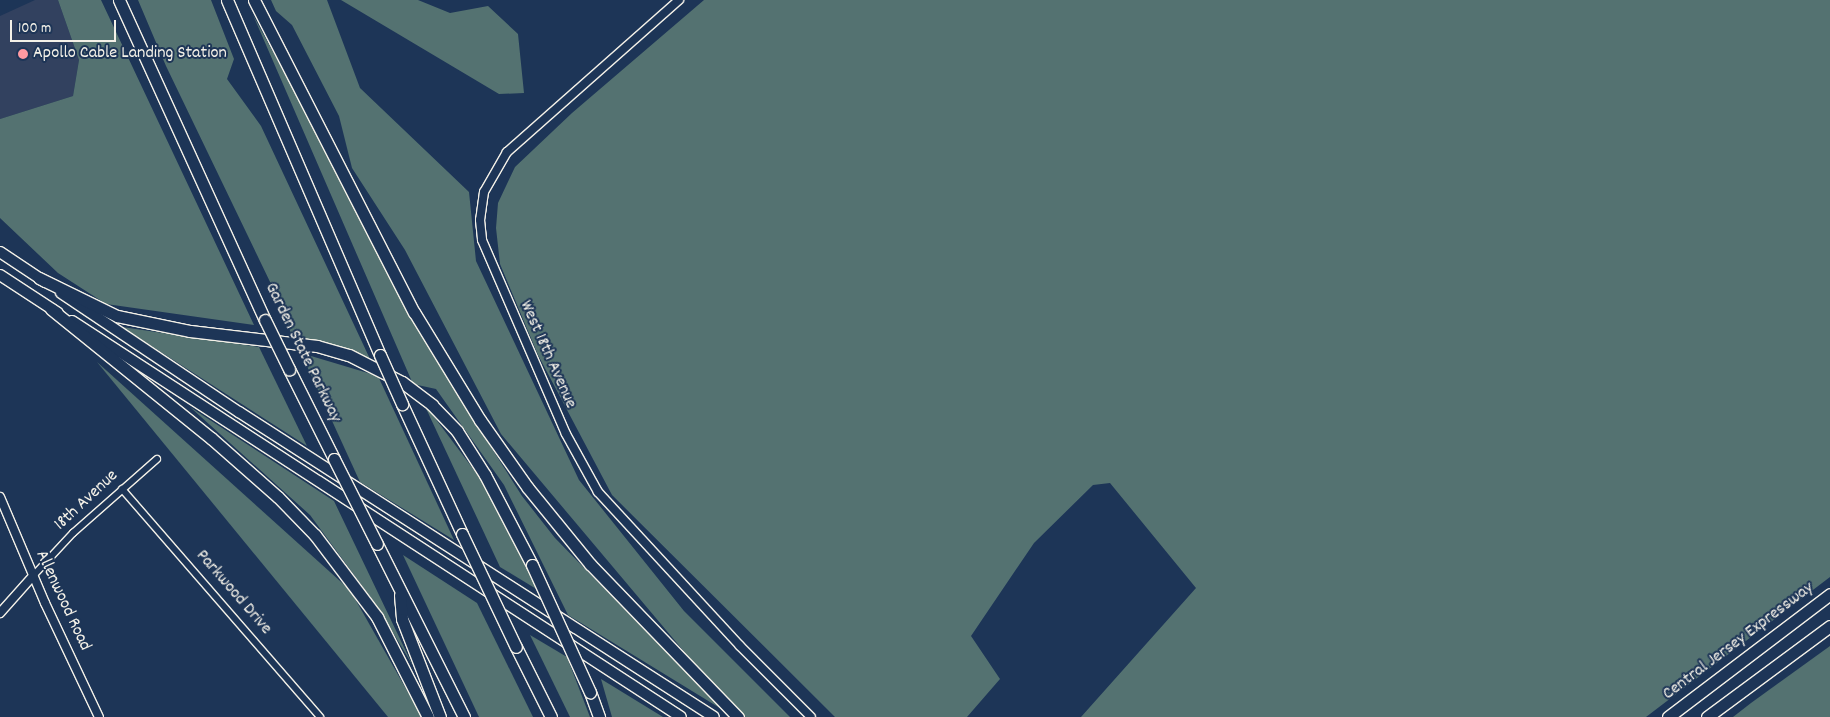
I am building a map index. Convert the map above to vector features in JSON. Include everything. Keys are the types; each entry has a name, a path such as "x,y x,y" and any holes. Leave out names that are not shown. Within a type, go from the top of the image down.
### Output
{"highway":[{"name":"Garden State Parkway","path":"119,0 265,320 464,717"},
{"path":"227,0 402,404 462,534 551,717"},
{"path":"254,0 414,312 480,420 534,495 590,564 738,717"},
{"path":"0,252 239,412 714,717"},
{"path":"0,276 682,717"},
{"path":"39,278 117,316 190,331 324,348 349,355 402,382 432,405 457,431 485,475 532,565 590,692 599,717"},
{"path":"51,309 225,450 315,535 376,617 428,717"},
{"path":"400,590 402,619 440,717"},
{"name":"Central Jersey Expressway","path":"1668,717 1830,594"},
{"path":"1707,717 1830,626"}],"street":[{"name":"West 18th Avenue","path":"679,0 506,152 492,173 484,192 480,220 482,240 492,267 566,434 598,492 740,646 811,717"},
{"name":"18th Avenue","path":"0,613 73,533 157,459"},
{"name":"Parkwood Drive","path":"122,489 320,717"},
{"name":"Allenwood Road","path":"0,497 33,576 99,717"}],"shaded area":[{"path":"35,0 58,0 79,60 73,96 0,119 0,16"}],"green space":[{"path":"58,0 101,0 254,325 106,304 58,273 0,218 0,119 73,96 79,60"},
{"path":"138,0 211,0 234,59 227,79 261,126 370,359 318,341 292,338 285,313 166,66"},
{"path":"271,0 327,0 360,88 469,192 476,261 579,480 684,611 790,717 743,717 735,712 501,434 405,250 352,168 339,116 292,25 276,11"},
{"path":"341,0 418,0 450,13 488,6 518,34 524,93 499,94"},
{"path":"704,0 1830,0 1830,577 1646,717 1081,717 1196,588 1110,483 1093,485 1034,543 971,636 1000,679 967,717 835,717 612,495 538,355 500,264 496,228 498,203 515,167 572,113"},
{"path":"253,15 461,400 522,496 555,538 723,710 568,615 504,485 436,389 413,384"},
{"path":"122,327 259,347 307,446"},
{"path":"301,353 378,376 454,540 360,482"},
{"path":"97,362 350,590 422,717 388,717"},
{"path":"423,402 480,478 538,590 500,567"},
{"path":"190,407 334,501 413,666 377,606 310,515"},
{"path":"403,555 477,603 533,717 479,717"},
{"path":"530,635 567,657 590,717 570,717"},
{"path":"1830,646 1830,717 1733,717 1751,703"},
{"path":"601,679 663,717 612,717"}],"place":[{"name":"Apollo Cable Landing Station","path":"23,54"}]}
